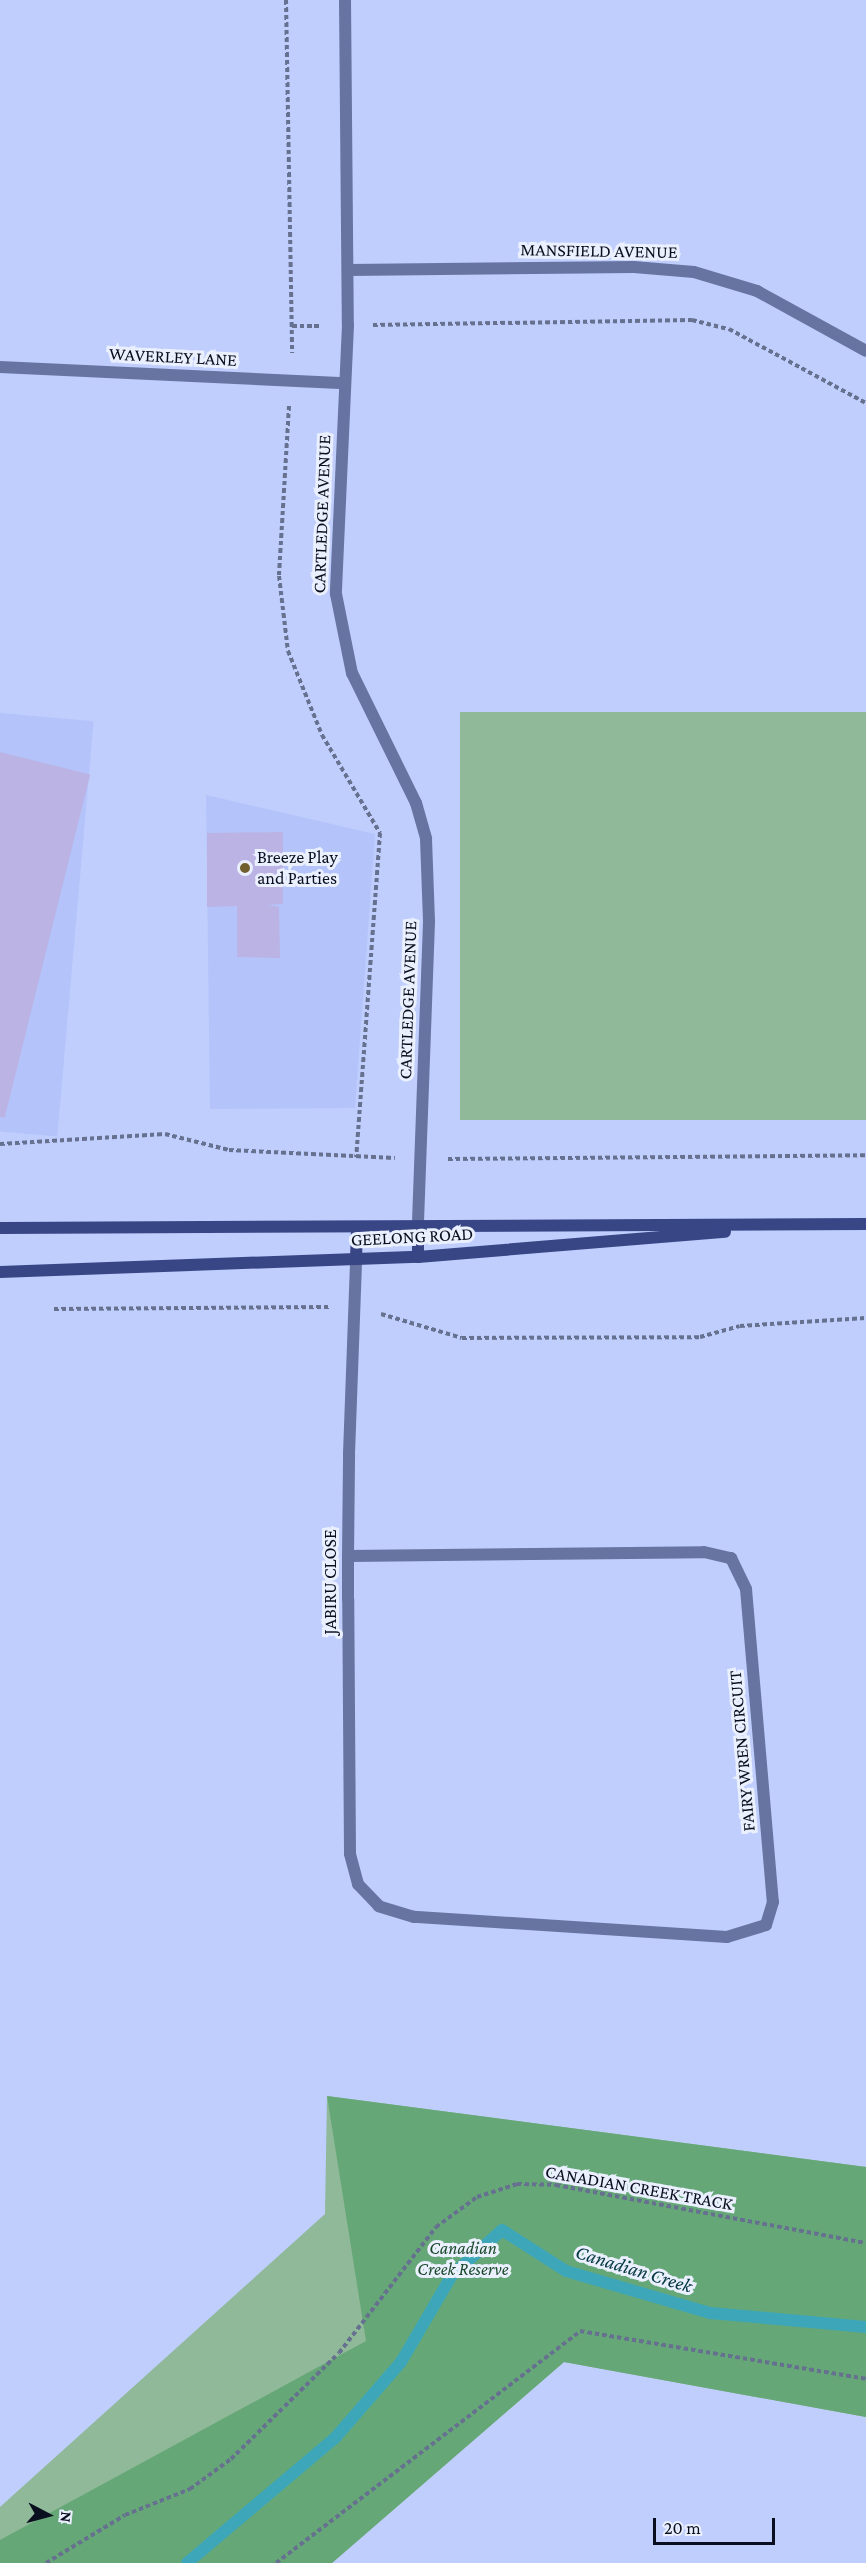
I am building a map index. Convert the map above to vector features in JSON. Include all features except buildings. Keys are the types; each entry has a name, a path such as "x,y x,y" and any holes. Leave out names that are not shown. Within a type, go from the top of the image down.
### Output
{"main road":[{"name":"GEELONG ROAD","path":"0,1272 418,1257 825,1224"},
{"name":"GEELONG ROAD","path":"0,1228 866,1224"},
{"path":"418,1227 418,1257"},
{"path":"356,1259 357,1228"}],"street":[{"name":"CARTLEDGE AVENUE","path":"345,0 349,270 336,542 340,621 362,697 416,803 426,839 422,1159 418,1227"},
{"name":"MANSFIELD AVENUE","path":"349,270 634,267 694,272 757,291 866,351"},
{"name":"WAVERLEY LANE","path":"0,367 345,383"},
{"name":"JABIRU CLOSE","path":"356,1259 348,1556 350,1854 353,1875 370,1900"},
{"name":"FAIRY WREN CIRCUIT","path":"348,1556 704,1552 731,1558 746,1589 773,1902 763,1928 727,1937 414,1917 370,1900"}],"path":[{"path":"286,0 292,326 279,576 286,640 322,735 380,833 356,1156"},
{"path":"292,326 692,320 729,329 866,403"},
{"path":"0,1144 165,1134 229,1150 422,1159 866,1155"},
{"path":"54,1309 313,1305 395,1317 462,1338 700,1337 740,1326 866,1318"},
{"name":"CANADIAN CREEK TRACK","path":"46,2563 125,2515 190,2489 231,2459 339,2353 436,2227 477,2197 517,2184 556,2185 866,2243"},
{"path":"276,2563 580,2331 866,2379"}],"shaded area":[{"path":"0,713 94,721 57,1137 0,1132"},
{"path":"206,795 375,834 355,1108 210,1109"}],"green space":[{"path":"460,712 866,712 866,1120 460,1120"},
{"name":"Canadian Creek Reserve","path":"327,2096 866,2167 866,2417 564,2362 332,2563 0,2563 0,2507 325,2214"},
{"name":"Canadian Creek Reserve","path":"327,2096 866,2167 866,2417 564,2362 332,2563 0,2563 0,2540 366,2341"}],"waterway":[{"name":"Canadian Creek","path":"187,2563 335,2438 401,2362 452,2275 502,2230 566,2271 710,2313 866,2327"}],"place":[{"name":"Breeze Play and Parties","path":"245,868"}]}
